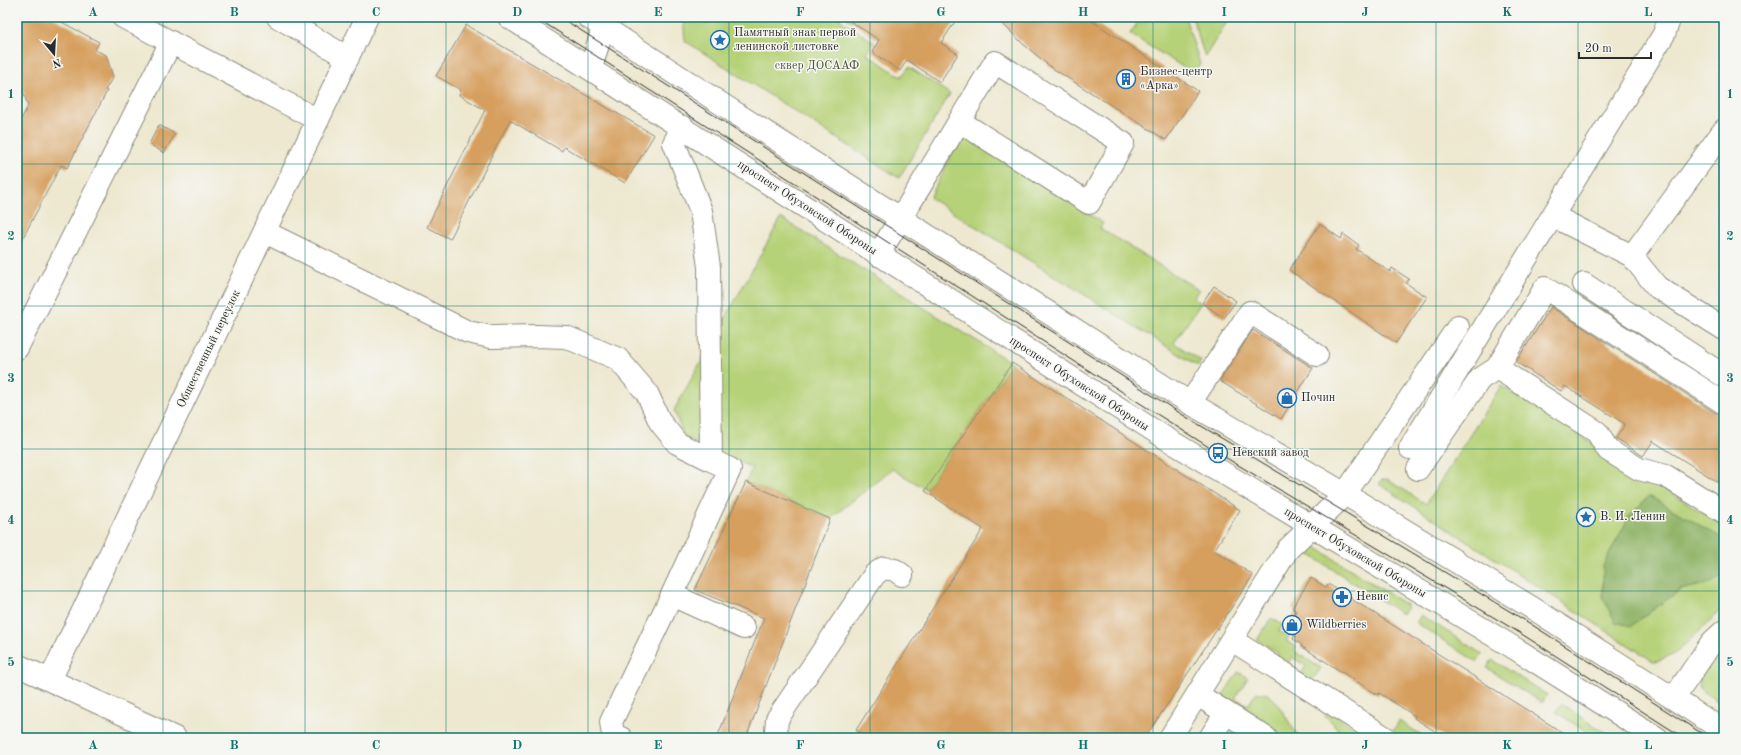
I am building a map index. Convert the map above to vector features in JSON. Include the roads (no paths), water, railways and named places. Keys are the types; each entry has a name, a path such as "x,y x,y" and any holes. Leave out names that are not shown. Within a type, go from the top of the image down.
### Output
{"main road":[{"path":"123,17 318,120"},
{"path":"278,17 348,58"},
{"name":"Общественный переулок","path":"50,680 367,17"},
{"name":"проспект Обуховской Обороны","path":"509,17 683,127 878,255 1166,439 1312,528 1511,646 1657,738"},
{"path":"1410,448 1664,34 1670,17"},
{"path":"591,68 600,20 740,116 1190,403 1345,494 1534,609 1724,731"},
{"path":"17,348 171,42"},
{"path":"878,255 901,218 959,121 995,62 1123,143 1089,203 959,121"},
{"path":"683,127 674,143 701,211 709,267 711,460"},
{"path":"1632,256 1724,130"},
{"path":"1553,216 1632,256 1657,287 1724,329"},
{"path":"265,232 468,332 491,337 566,337 618,359 647,393 660,422 677,443 730,469 611,722 613,735 621,738"},
{"path":"1584,284 1724,376"},
{"path":"1410,448 1418,469 1480,379 1497,368 1545,288 1724,403"},
{"path":"1190,403 1249,305 1317,355"},
{"path":"1170,738 1288,549 1312,528 1345,494 1458,327"},
{"path":"1497,368 1597,432 1608,450 1639,469 1666,476 1724,512"},
{"path":"1380,442 1410,448"},
{"path":"779,738 776,731 777,719 875,574 884,568 895,570 902,575"},
{"path":"672,595 744,628"},
{"path":"1674,698 1712,642 1724,631"},
{"path":"1232,640 1386,738"},
{"path":"17,665 175,738"},
{"path":"1198,695 1266,738"},
{"path":"1210,738 1226,713"}],"tram line":[{"path":"535,17 1218,453 1520,633 1684,738"},
{"path":"560,17 1183,415 1526,621 1709,738"}],"place":[{"name":"Памятный знак первой ленинской листовке","path":"720,40"},
{"name":"Бизнес-центр «Арка»","path":"1126,79"},
{"name":"Почин","path":"1287,398"},
{"name":"Невский завод","path":"1218,453"},
{"name":"В. И. Ленин","path":"1586,517"},
{"name":"Невис","path":"1342,597"},
{"name":"Wildberries","path":"1292,625"}],"park label":[{"name":"сквер ДОСААФ","path":"817,66"}]}
